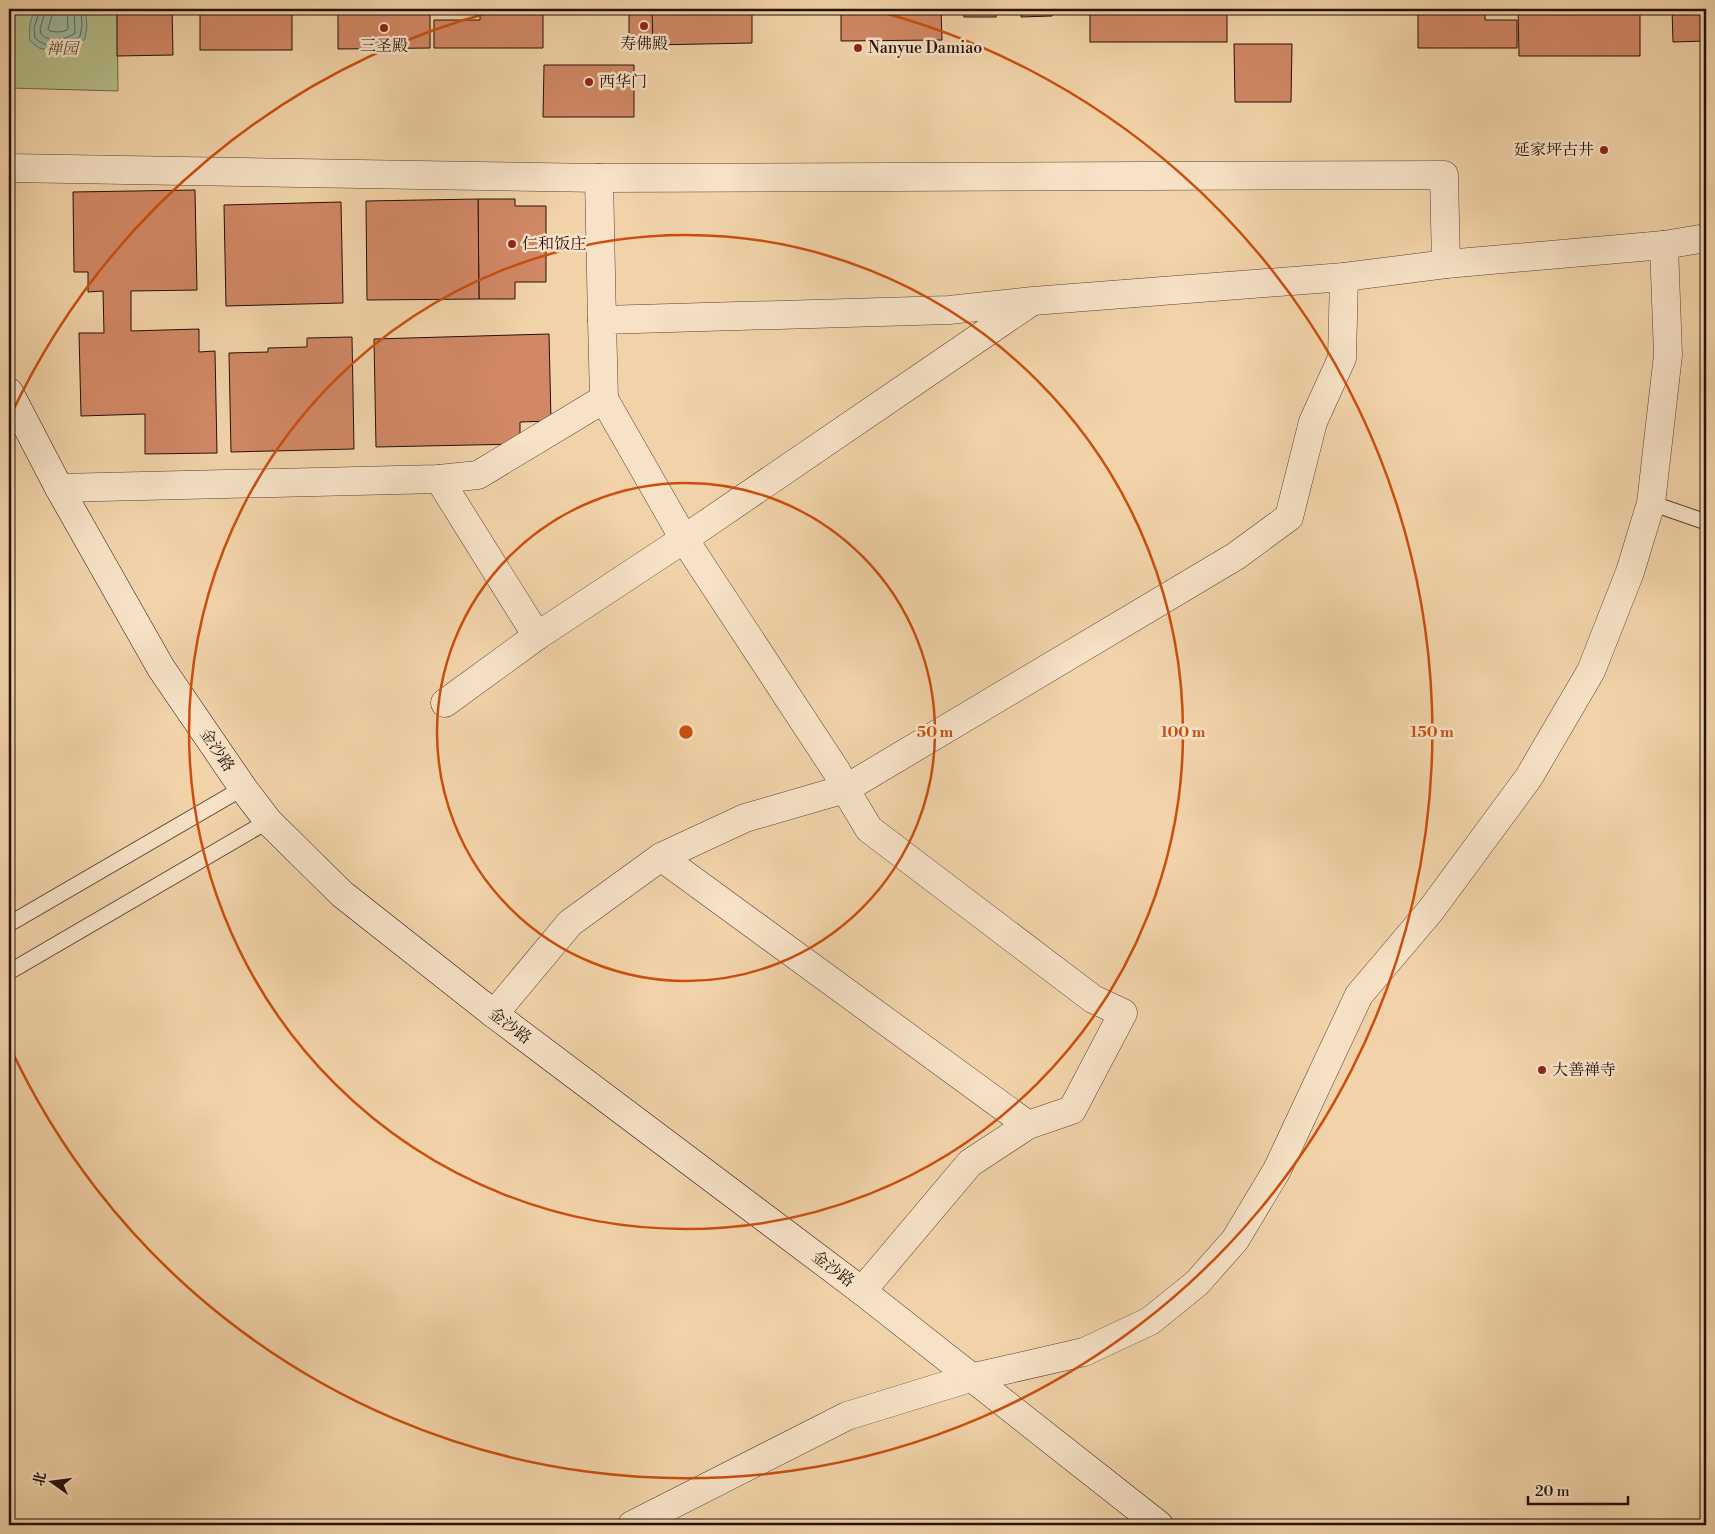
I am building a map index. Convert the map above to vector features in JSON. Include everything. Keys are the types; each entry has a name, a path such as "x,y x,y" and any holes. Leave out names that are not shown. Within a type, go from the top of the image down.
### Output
{"street":[{"path":"9,168 599,178 1444,175 1446,264"},
{"path":"599,178 604,399 684,539 837,772 845,789 870,829 1093,999 1123,1013 1072,1110 1028,1125 970,1163 862,1291"},
{"path":"602,320 949,310 1033,301 1344,277 1446,264 1664,245 1706,238"},
{"path":"632,1525 847,1416 970,1378 1084,1352 1150,1322 1198,1283 1235,1240 1277,1170 1358,995 1431,910 1529,777 1591,672 1630,572 1651,503 1657,464 1668,355 1664,245"},
{"path":"494,1014 570,923 661,857 745,818 845,789 1236,556 1288,517 1313,422 1342,358 1344,277"},
{"path":"445,703 537,636 684,539 1033,301"},
{"name":"金沙路","path":"9,392 59,488 161,668 243,788 268,821 342,894 494,1014 862,1291 1159,1525"},
{"path":"59,488 439,479 478,475 604,399"},
{"path":"439,479 537,636"},
{"path":"661,857 1028,1125"}],"lane":[{"path":"1651,503 1706,522"},
{"path":"9,924 243,788"},
{"path":"9,972 268,821"}],"green space":[{"name":"禅园","path":"9,9 117,9 118,91 9,88"}],"water":[{"path":"37,9 85,9 87,26 85,39 72,49 53,51 39,48 30,41 31,20"}],"building":[{"path":"117,9 172,9 173,55 117,56"},
{"path":"200,9 292,9 292,50 200,50"},
{"name":"三圣殿","path":"338,9 430,9 430,48 338,49"},
{"path":"480,9 543,9 543,48 434,48 434,20 480,20"},
{"name":"寿佛殿","path":"629,9 660,9 660,43 629,43"},
{"path":"652,9 752,9 752,43 653,45"},
{"path":"771,9 814,9 814,13 771,13"},
{"path":"841,9 941,9 942,40 841,41"},
{"path":"964,9 996,9 996,17 964,17"},
{"path":"1021,9 1052,9 1052,16 1021,17"},
{"path":"1090,9 1227,9 1227,42 1090,42"},
{"path":"1418,9 1485,9 1485,20 1517,20 1517,48 1418,48"},
{"path":"1518,9 1640,9 1640,56 1519,56"},
{"path":"1672,9 1706,9 1706,41 1673,42"},
{"path":"1234,44 1292,44 1291,102 1235,102"},
{"name":"西华门","path":"544,65 634,65 634,117 543,117"},
{"path":"195,190 197,290 131,291 131,331 199,329 199,352 215,351 217,453 145,454 145,414 81,416 79,333 104,333 103,291 88,292 88,272 74,272 73,192"},
{"name":"仁和饭庄","path":"478,199 515,199 515,206 546,206 546,282 515,282 515,299 479,299"},
{"path":"478,199 479,299 367,300 366,201"},
{"path":"341,202 343,303 226,306 224,205"},
{"path":"549,334 551,421 520,422 520,444 376,447 374,339"},
{"path":"352,337 354,449 231,452 229,353 268,352 268,348 307,347 307,338"}],"place":[{"name":"寿佛殿","path":"644,26"},
{"name":"三圣殿","path":"384,28"},
{"name":"Nanyue Damiao","path":"858,48"},
{"name":"西华门","path":"589,82"},
{"name":"延家坪古井","path":"1604,150"},
{"name":"仁和饭庄","path":"512,244"},
{"name":"大善禅寺","path":"1542,1070"}]}
